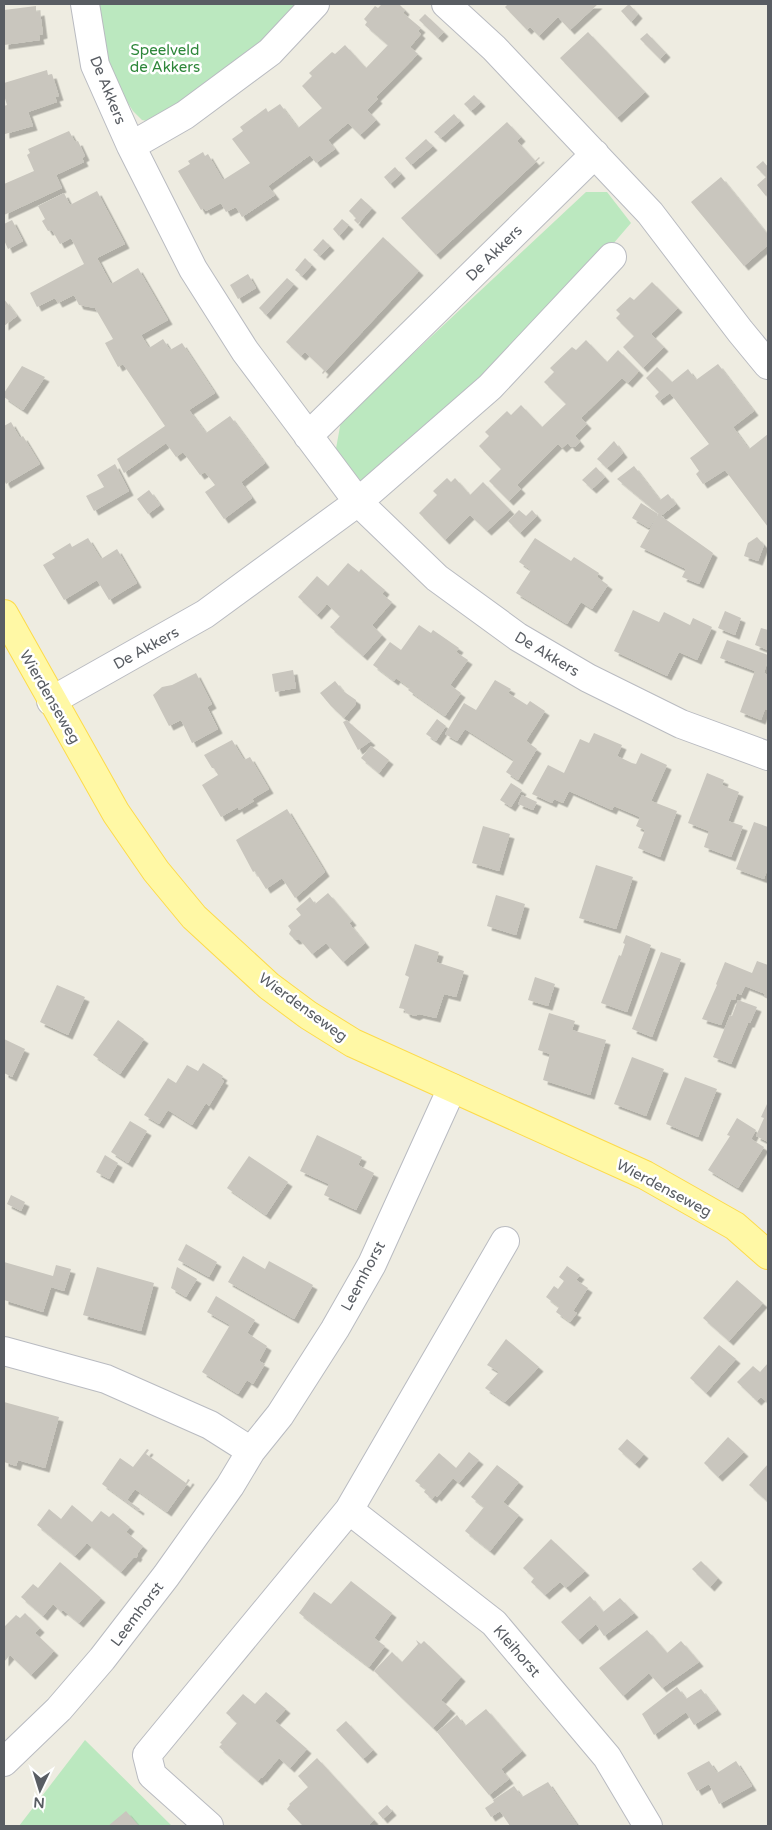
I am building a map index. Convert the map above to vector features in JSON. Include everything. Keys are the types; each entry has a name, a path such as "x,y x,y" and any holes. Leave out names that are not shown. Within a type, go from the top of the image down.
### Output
{"main road":[{"name":"Wierdenseweg","path":"4,614 116,813 156,871 194,917 269,986 308,1015 352,1043 645,1175 734,1226 768,1255"}],"street":[{"name":"De Akkers","path":"85,4 95,65 131,146 193,268 245,351 358,502 437,578 518,637 588,678 680,724 768,756"},
{"path":"131,146 185,115 270,52 315,4"},
{"path":"446,4 494,48 650,213 740,331 768,364"},
{"name":"De Akkers","path":"308,436 595,154"},
{"name":"De Akkers","path":"52,700 204,614 358,502 490,387 612,258"},
{"name":"Leemhorst","path":"4,1762 60,1710 102,1659 166,1576 230,1486 251,1451 280,1415 335,1329 372,1264 452,1088"},
{"path":"209,1826 152,1775 147,1755 349,1510 505,1241"},
{"path":"4,1351 106,1380 210,1425 251,1451"},
{"name":"Kleihorst","path":"349,1510 494,1623 607,1757 648,1826"}],"green space":[{"name":"Speelveld de Akkers","path":"97,4 313,4 168,125 142,120 133,111 117,86 106,60"},
{"path":"586,192 607,192 631,223 490,387 371,491 335,454 341,421"},
{"path":"85,1740 172,1826 19,1826"}],"building":[{"path":"382,4 399,4 405,10 403,13 421,28 418,31 421,34 410,47 418,54 376,97 378,99 367,110 376,120 360,135 348,123 328,140 335,149 316,163 310,155 268,186 275,195 242,217 236,207 226,212 221,203 206,211 204,208 201,210 178,171 190,164 188,161 203,152 205,156 208,154 223,180 250,163 232,139 243,131 240,127 266,108 268,112 280,104 298,128 322,108 302,86 312,76 309,73 332,52 335,54 345,45 366,68 388,45 365,25 367,22 364,19 375,6 378,8"},
{"path":"508,4 598,4 570,30 558,17 539,36 530,27 527,30 505,7"},
{"path":"629,4 638,14 631,22 621,11"},
{"path":"36,6 36,12 40,11 43,34 39,35 40,40 4,45 4,10"},
{"path":"425,14 444,32 438,38 419,20"},
{"path":"588,32 645,92 617,118 560,58"},
{"path":"647,33 666,53 660,59 640,39"},
{"path":"47,70 48,75 52,74 59,96 55,97 57,102 28,112 33,126 5,134 4,106 7,105 4,95 4,83"},
{"path":"474,95 481,102 471,111 464,104"},
{"path":"454,114 460,121 441,138 434,132"},
{"path":"507,122 521,137 517,141 535,161 540,158 436,255 401,218"},
{"path":"69,131 75,142 78,141 85,156 82,158 84,162 56,175 62,188 4,215 4,184 34,171 27,155 30,153 28,149"},
{"path":"426,139 433,146 411,165 405,158"},
{"path":"763,161 768,167 768,194 766,196 757,185 766,177 756,167"},
{"path":"395,167 401,174 390,184 384,177"},
{"path":"721,177 768,235 768,245 744,266 691,202"},
{"path":"97,191 125,244 97,258 111,284 138,268 168,320 141,335 149,348 163,339 170,350 182,343 215,393 189,410 206,433 230,416 265,463 241,482 252,498 224,519 205,492 215,485 205,472 200,475 183,452 176,457 166,443 124,473 117,459 165,426 123,364 118,367 105,343 113,339 95,308 79,305 74,295 58,303 55,298 37,307 30,293 84,264 71,238 60,244 52,230 48,231 42,221 45,219 38,206 64,193 70,205"},
{"path":"361,198 372,208 358,224 354,220 356,218 349,211"},
{"path":"342,219 349,225 339,236 333,229"},
{"path":"12,220 23,241 8,249 4,240 4,224"},
{"path":"383,237 419,271 323,374 324,370 305,352 301,356 286,342"},
{"path":"323,239 330,246 320,256 313,250"},
{"path":"305,258 312,265 302,276 295,270"},
{"path":"248,274 256,288 238,299 230,285"},
{"path":"287,278 294,284 266,315 259,308"},
{"path":"652,282 678,308 651,334 664,347 643,368 623,347 634,336 616,318 620,314 616,310 630,297 634,300"},
{"path":"4,299 17,316 4,326"},
{"path":"586,340 607,362 618,350 639,371 628,383 622,378 581,418 587,424 575,436 580,442 575,447 571,447 568,443 562,448 558,444 517,485 521,489 509,501 489,481 501,469 479,446 489,436 485,432 507,411 511,415 521,405 542,427 566,404 544,382 554,372 550,368 572,347 576,350"},
{"path":"718,364 754,411 733,427 749,449 768,434 768,527 725,470 703,484 696,474 699,471 690,458 709,444 670,393 659,401 655,396 659,392 646,378 657,367 672,382 688,369 696,380"},
{"path":"22,366 45,377 23,410 4,397 4,393"},
{"path":"11,422 20,438 23,436 40,464 6,484 4,480 4,426"},
{"path":"614,441 623,453 607,468 597,459"},
{"path":"115,464 129,491 94,511 86,496 104,487 97,475"},
{"path":"634,466 660,500 668,494 676,504 661,516 713,553 699,584 682,577 686,569 640,547 660,511 658,513 617,479"},
{"path":"596,467 605,477 592,489 582,480"},
{"path":"447,478 451,482 455,478 470,495 483,482 510,510 487,531 470,515 445,540 419,513 437,495 433,491"},
{"path":"149,490 160,505 148,514 137,499"},
{"path":"641,503 658,514 649,528 632,518"},
{"path":"519,510 526,516 532,510 537,516 520,533 508,521"},
{"path":"757,537 764,545 758,561 744,556 748,543"},
{"path":"88,538 101,559 117,549 137,583 109,600 97,580 64,600 43,565 55,558 52,554 70,543 72,547"},
{"path":"535,538 571,561 574,557 599,573 597,577 608,585 592,609 581,602 567,624 516,593 531,570 519,562"},
{"path":"348,563 359,572 361,569 385,590 382,594 392,602 372,625 382,635 363,656 330,627 340,616 327,604 317,615 298,597 317,576 328,586"},
{"path":"633,610 659,622 664,612 690,625 693,618 712,627 697,660 679,652 667,676 614,651"},
{"path":"725,611 741,618 735,635 718,628"},
{"path":"419,625 431,633 433,630 459,648 456,652 468,660 450,685 461,693 445,716 408,690 410,688 396,678 394,681 373,665 390,642 401,650"},
{"path":"761,628 768,630 768,650 755,645"},
{"path":"727,640 768,655 764,673 768,675 768,710 765,709 761,720 740,712 755,671 720,658"},
{"path":"293,670 296,688 275,692 272,674"},
{"path":"196,673 212,704 207,707 218,729 192,743 181,720 169,726 153,695 162,687 172,685"},
{"path":"495,680 511,689 508,693 527,705 530,701 545,711 526,741 537,749 518,780 506,772 514,760 465,729 457,741 445,734 464,703 476,710"},
{"path":"335,681 343,691 356,700 356,704 344,718 320,693"},
{"path":"437,719 446,726 436,741 426,734"},
{"path":"347,720 371,741 358,750 343,722"},
{"path":"594,733 622,745 617,756 632,763 636,764 641,753 667,765 651,801 677,811 660,857 638,848 645,830 636,826 640,817 614,806 612,810 569,791 563,803 554,799 552,803 532,794 548,765 564,773 580,739 589,743"},
{"path":"232,740 244,760 250,757 269,789 252,799 254,801 239,810 238,807 221,817 202,785 218,775 204,755"},
{"path":"371,746 389,760 379,773 361,758"},
{"path":"707,773 724,780 722,785 739,792 728,821 743,826 731,857 704,847 709,831 688,823"},
{"path":"511,783 522,790 511,807 500,800"},
{"path":"522,795 537,802 533,810 518,804"},
{"path":"287,809 325,872 295,898 282,878 266,889 255,871 253,872 236,840"},
{"path":"754,822 768,827 768,868 764,879 736,869"},
{"path":"483,826 510,834 499,871 472,863"},
{"path":"596,865 633,877 616,929 579,918"},
{"path":"328,893 352,921 349,923 365,943 343,962 326,943 312,954 299,939 295,940 289,934 291,930 288,926 301,915 296,909 310,897 315,904"},
{"path":"496,895 525,904 516,935 487,926"},
{"path":"626,935 651,945 627,1012 601,1003 619,955 621,956"},
{"path":"415,944 439,952 436,962 464,971 456,997 444,994 436,1018 419,1014 415,1016 399,1008 409,977 405,975"},
{"path":"661,952 681,959 652,1037 632,1029"},
{"path":"757,961 768,965 768,999 764,997 765,994 745,986 741,995 737,993 735,1000 731,999 721,1025 702,1019 725,962 752,973"},
{"path":"535,977 555,984 548,1006 528,1000"},
{"path":"57,985 85,997 68,1035 40,1022"},
{"path":"738,1000 757,1007 750,1023 748,1023 731,1064 713,1057"},
{"path":"549,1013 575,1021 572,1030 606,1040 590,1095 543,1080 550,1054 538,1050"},
{"path":"118,1020 144,1039 120,1074 93,1055"},
{"path":"4,1039 25,1049 12,1077 4,1073"},
{"path":"632,1057 664,1069 646,1116 614,1104"},
{"path":"203,1063 223,1076 221,1079 224,1081 209,1106 206,1103 192,1125 168,1110 159,1124 144,1115 168,1078 176,1083 187,1065 198,1071"},
{"path":"685,1077 717,1089 698,1137 666,1124"},
{"path":"767,1104 768,1142 756,1136 764,1118 761,1117"},
{"path":"737,1118 756,1130 751,1139 764,1147 738,1188 708,1170 730,1136 727,1135"},
{"path":"130,1121 147,1131 128,1163 111,1152"},
{"path":"317,1135 362,1157 358,1165 374,1173 356,1210 324,1195 329,1184 300,1171"},
{"path":"105,1155 118,1163 109,1179 96,1172"},
{"path":"249,1156 288,1182 266,1215 227,1188"},
{"path":"11,1195 25,1202 21,1211 7,1204"},
{"path":"186,1244 217,1262 209,1277 178,1260"},
{"path":"243,1256 265,1269 269,1261 313,1285 294,1319 228,1282"},
{"path":"4,1262 53,1276 56,1265 71,1269 64,1291 51,1287 43,1312 4,1300"},
{"path":"567,1266 580,1275 576,1280 588,1288 573,1311 577,1313 570,1322 556,1312 559,1307 546,1297 554,1286 558,1289 564,1281 559,1277"},
{"path":"97,1267 154,1283 141,1331 83,1315"},
{"path":"177,1267 197,1279 186,1297 171,1288"},
{"path":"737,1280 763,1303 729,1341 703,1318"},
{"path":"216,1296 255,1320 247,1333 267,1346 259,1361 265,1364 253,1384 247,1380 238,1394 202,1372 230,1325 207,1312"},
{"path":"506,1339 539,1367 505,1402 485,1388 499,1372 487,1365"},
{"path":"719,1345 736,1359 706,1393 690,1378"},
{"path":"768,1363 768,1403 761,1397 757,1401 737,1382 753,1366 760,1372"},
{"path":"4,1402 59,1417 45,1468 18,1460 16,1466 4,1462"},
{"path":"728,1437 744,1452 718,1477 704,1463"},
{"path":"627,1439 644,1454 635,1464 618,1449"},
{"path":"147,1449 149,1450 146,1454 186,1483 188,1479 190,1480 167,1512 135,1489 127,1500 140,1509 139,1511 102,1484 120,1458 133,1467"},
{"path":"469,1452 479,1460 459,1483 453,1478 437,1497 435,1495 432,1499 424,1492 426,1489 415,1481 439,1453 456,1468"},
{"path":"768,1464 768,1502 749,1485"},
{"path":"497,1465 519,1482 503,1502 519,1515 490,1551 465,1531 484,1507 471,1497"},
{"path":"72,1505 92,1522 101,1511 109,1517 113,1513 130,1527 126,1532 143,1546 136,1558 134,1557 121,1572 87,1543 75,1556 37,1525 49,1509 61,1519"},
{"path":"551,1539 585,1571 566,1588 560,1582 545,1595 531,1582 534,1578 523,1568"},
{"path":"701,1561 718,1578 710,1587 692,1569"},
{"path":"60,1562 101,1598 79,1623 63,1610 61,1612 53,1604 43,1616 21,1597 33,1584 38,1588"},
{"path":"351,1581 392,1613 374,1638 385,1646 369,1667 299,1613 314,1592 331,1604"},
{"path":"590,1596 603,1612 620,1598 634,1613 604,1636 596,1624 578,1640 561,1622"},
{"path":"25,1613 40,1628 35,1633 54,1651 31,1675 10,1655 4,1662 4,1627 16,1615 20,1618"},
{"path":"647,1630 667,1653 681,1641 699,1662 662,1688 649,1673 623,1696 599,1668"},
{"path":"416,1640 421,1644 424,1641 461,1677 441,1700 451,1709 433,1728 374,1671 392,1652 402,1662 418,1644"},
{"path":"677,1687 686,1699 701,1689 717,1710 694,1725 686,1712 654,1735 642,1714"},
{"path":"266,1692 286,1709 275,1721 307,1749 290,1768 279,1758 258,1781 219,1747 222,1744 220,1743 237,1723 226,1713 243,1694 255,1704"},
{"path":"486,1709 522,1751 501,1769 509,1779 489,1795 437,1732 457,1715 465,1726"},
{"path":"346,1721 373,1750 363,1759 336,1730"},
{"path":"317,1758 374,1820 368,1826 303,1826 287,1809 289,1804 308,1787 298,1776"},
{"path":"709,1761 717,1773 736,1761 752,1786 719,1804 709,1784 697,1791 687,1773"},
{"path":"548,1782 577,1825 510,1826 500,1811 491,1817 485,1808 494,1802 493,1800 514,1786 522,1797"},
{"path":"387,1805 392,1811 383,1819 378,1813"},
{"path":"126,1811 139,1826 108,1826"}]}
